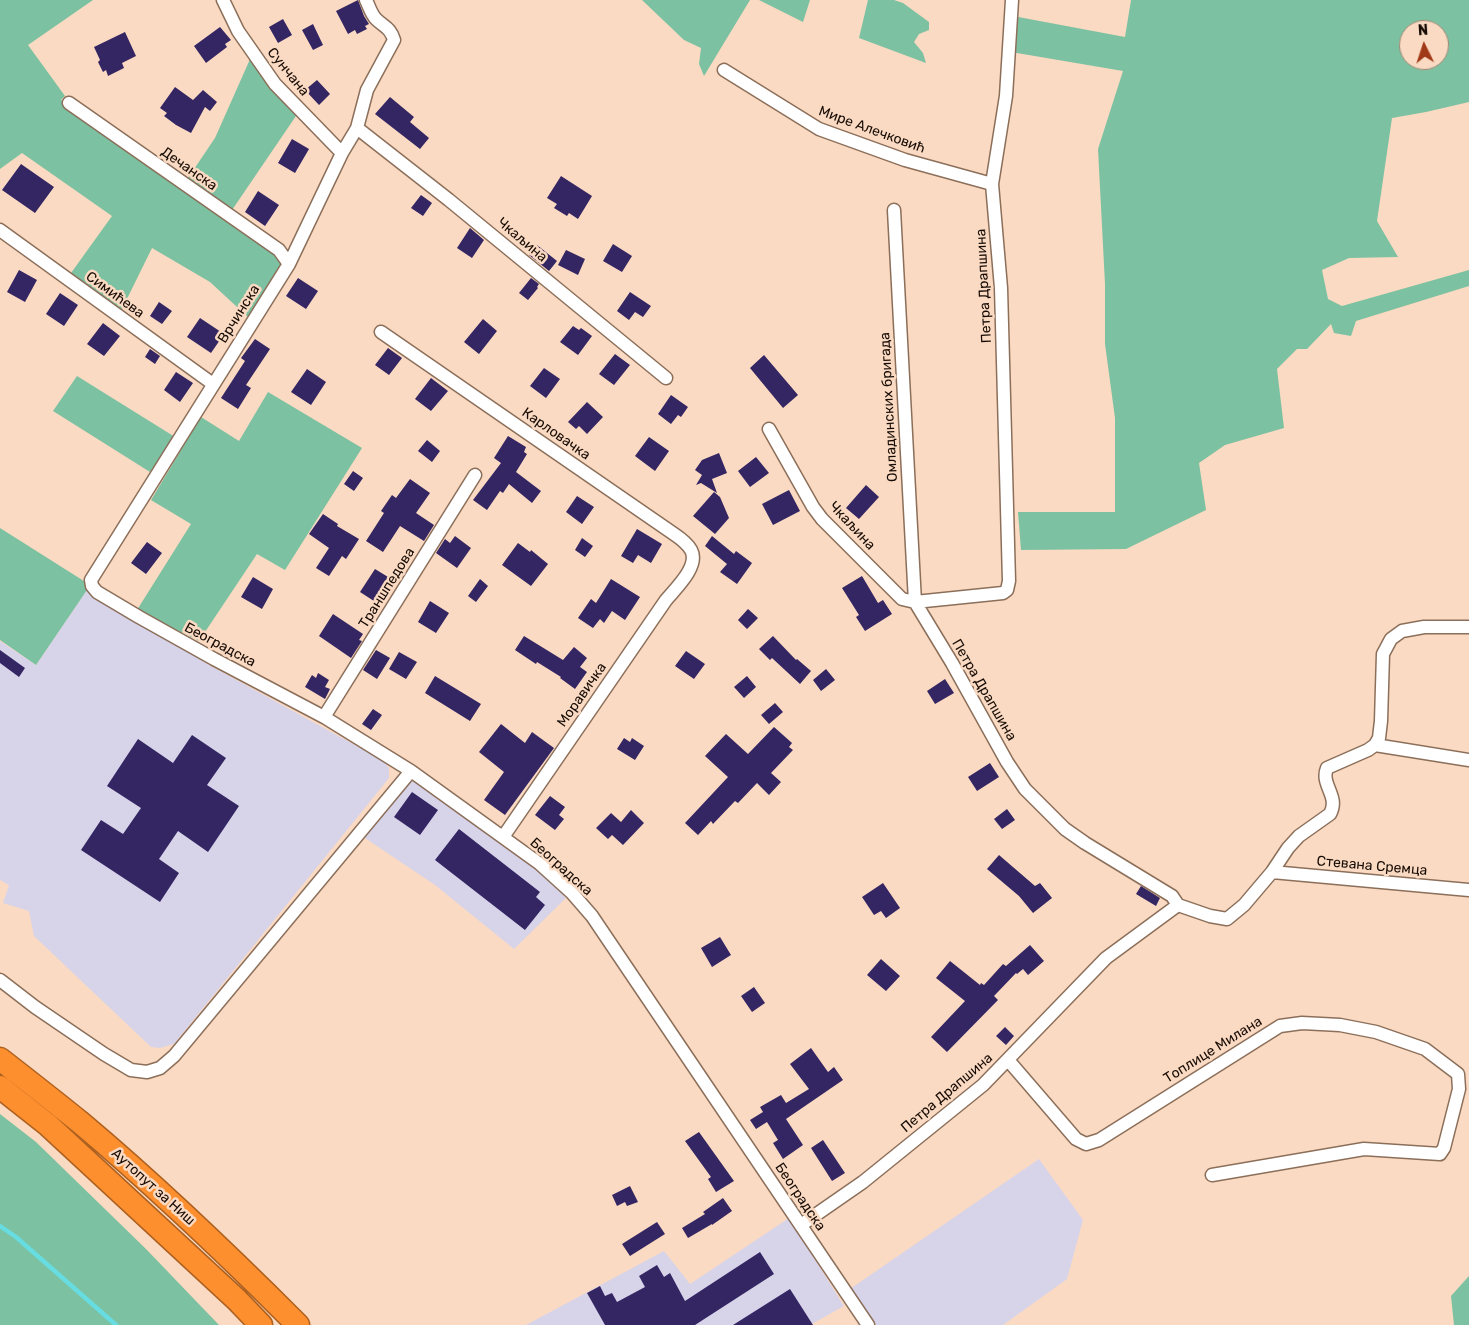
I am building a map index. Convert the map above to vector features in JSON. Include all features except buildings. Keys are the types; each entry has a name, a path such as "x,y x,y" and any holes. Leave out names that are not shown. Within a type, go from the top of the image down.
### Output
{"highway":[{"name":"Аутопут за Ниш","path":"0,1058 80,1122 160,1192 298,1325"},
{"name":"Аутопут за Ниш","path":"0,1087 48,1126 237,1300 261,1325"}],"street":[{"name":"Сунчана","path":"223,0 238,31 275,84 342,153"},
{"name":"Врчинска","path":"139,617 97,592 92,586 91,580 212,384 289,264 342,153 357,128 367,90 394,40 392,33 387,27 375,18 366,0"},
{"name":"Петра Драпшина","path":"801,1225 863,1182 983,1085 1106,958 1178,905 1172,896 1085,843 1066,829 1025,788 915,602 1003,593 1007,590 1009,581 1001,288 992,184 1006,96 1012,0"},
{"name":"Мире Алечковић","path":"724,70 819,129 905,160 992,184"},
{"name":"Дечанска","path":"69,103 279,250 289,264"},
{"name":"Чкаљина","path":"357,128 449,200 666,378"},
{"name":"Омладинских бригада","path":"894,210 915,602"},
{"name":"Симићева","path":"0,230 212,384"},
{"name":"Карловачка","path":"381,332 684,541 691,550 693,562 688,573"},
{"name":"Чкаљина","path":"769,429 813,507 822,519 893,591 902,599 915,602"},
{"name":"Траншпедова","path":"324,717 475,475"},
{"name":"Моравичка","path":"503,837 666,600 688,573"},
{"name":"Београдска","path":"139,617 324,717 411,771 503,837 572,893 592,916 868,1325"},
{"path":"1178,905 1210,916 1226,919 1244,905 1299,836 1330,814 1333,809 1334,800 1324,776 1326,768 1368,750 1375,745 1379,738 1383,654 1391,639 1402,631 1424,627 1465,627"},
{"path":"1375,745 1469,760"},
{"path":"0,980 34,1006 104,1054 131,1070 146,1072 160,1068 174,1056 411,771"},
{"name":"Стевана Сремца","path":"1272,872 1469,890"},
{"name":"Топлице Милана","path":"1008,1060 1076,1139 1086,1144 1099,1140 1280,1026 1302,1023 1330,1024 1376,1032 1425,1049 1458,1074 1459,1089 1444,1148 1440,1154 1364,1149 1212,1175"}],"shaded area":[{"path":"87,590 211,666 384,761 389,768 389,778 174,1044 160,1048 151,1047 34,936 29,911 3,903 9,885 0,880 0,641 36,665"},
{"path":"415,781 534,867 566,898 514,949 435,885 362,836 408,782"},
{"path":"1039,1159 1083,1220 1067,1279 1003,1325 876,1325 850,1289"},
{"path":"789,1218 844,1306 810,1325 526,1325 664,1251 690,1284"}],"green space":[{"path":"0,0 93,0 28,45 65,96 61,100 121,145 276,253 284,264 249,318 210,282 152,248 121,311 71,273 112,216 22,153 0,169"},
{"path":"642,0 750,0 704,76 699,64 701,48 684,40"},
{"path":"759,0 810,0 803,22"},
{"path":"868,0 894,0 903,3 929,22 929,30 919,34 914,42 923,53 926,63 859,38"},
{"path":"1131,0 1469,0 1469,102 1392,118 1377,221 1398,257 1349,258 1322,270 1328,299 1342,306 1469,270 1469,286 1356,321 1351,336 1334,333 1331,324 1307,349 1297,349 1277,369 1284,428 1225,445 1199,463 1206,510 1126,549 1021,550 1018,512 1115,512 1115,418 1105,344 1105,284 1098,149 1123,71 1011,52 1013,16 1125,37"},
{"path":"251,57 298,113 230,213 186,181 215,138"},
{"path":"77,376 175,437 150,472 53,411"},
{"path":"268,392 362,448 285,570 257,554 199,641 137,610 191,524 151,500 201,417 239,441"},
{"path":"0,528 87,583 87,590 36,665 0,640"},
{"path":"0,1114 36,1142 146,1249 219,1325 0,1325"},
{"path":"1469,1276 1469,1325 1454,1325 1451,1296"}],"waterway":[{"path":"0,1226 16,1237 116,1325"}]}
